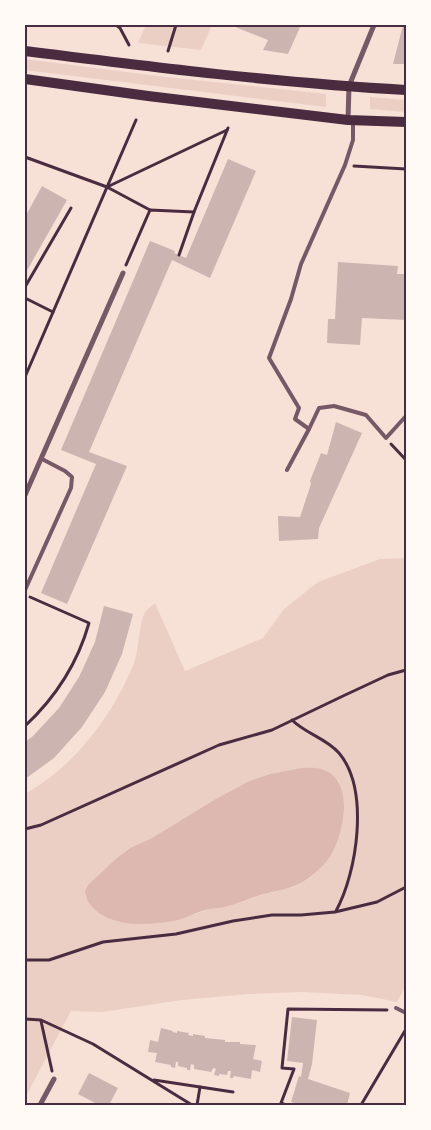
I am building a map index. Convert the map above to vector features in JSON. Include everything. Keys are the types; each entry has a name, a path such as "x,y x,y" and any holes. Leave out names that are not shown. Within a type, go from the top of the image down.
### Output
{"main road":[{"path":"25,50 160,68 406,90"},
{"path":"25,79 148,96 351,120 406,122"}],"street":[{"path":"351,120 349,86 374,25"},
{"path":"25,495 123,273"},
{"path":"40,1105 54,1079"}],"lane":[{"path":"309,429 294,420 299,408 269,358 291,300 301,264 346,166 353,140 351,120"},
{"path":"287,470 319,408 334,406 366,415 386,438 406,416"},
{"path":"25,590 71,488 72,476 42,459"},
{"path":"396,1008 406,1013"}],"path":[{"path":"116,25 120,28 129,45"},
{"path":"168,51 176,25"},
{"path":"25,377 136,120"},
{"path":"106,187 228,129 194,212 179,255"},
{"path":"25,156 106,187 150,210 194,212"},
{"path":"346,166 406,169"},
{"path":"25,287 70,208"},
{"path":"123,273 150,210"},
{"path":"25,298 53,312"},
{"path":"386,438 406,460"},
{"path":"25,594 89,623 83,643 60,686 35,717 25,726"},
{"path":"25,829 40,825 219,745 272,730 343,696 406,670"},
{"path":"292,720 340,754 356,795 357,844 346,889 336,912"},
{"path":"25,960 49,960 103,942 176,934 233,921 272,915 336,912 377,902 406,887"},
{"path":"286,1105 281,1103 294,1069 282,1068 288,1009 385,1010 396,1008"},
{"path":"25,1018 41,1020 93,1044 192,1105"},
{"path":"41,1020 54,1079"},
{"path":"361,1105 406,1028"},
{"path":"152,1079 233,1092"},
{"path":"197,1105 200,1087"}],"shaded area":[{"path":"146,25 212,25 201,50 138,43"},
{"path":"25,59 157,76 326,94 326,107 25,70"},
{"path":"370,97 406,100 406,112 370,109"},
{"path":"406,558 406,985 397,1002 362,995 303,992 249,994 182,1000 102,1012 71,1011 25,1098 25,794 60,769 76,754 103,720 134,663 144,615 155,603 185,671 263,638 284,609 318,582 380,559","holes":["301,768 325,770 339,782 343,794 344,815 340,833 331,855 321,867 310,878 294,887 257,896 228,906 209,909 193,915 123,922 104,916 93,908 85,896 118,857 130,848 152,838 249,781 270,774"]},
{"path":"301,768 321,769 334,776 340,785 344,809 340,834 331,855 319,870 298,885 232,905 209,909 178,920 155,923 135,924 116,921 99,913 89,904 85,891 88,885 130,848 152,838 249,781 270,774"}],"building":[{"path":"230,25 301,25 288,54 263,50 268,40"},
{"path":"403,25 406,26 406,64 393,64"},
{"path":"228,159 256,171 210,278 172,260 89,452 127,466 67,604 41,593 96,464 61,450 150,241 175,251 174,253 186,258"},
{"path":"42,186 67,200 25,274 25,217"},
{"path":"338,262 398,266 397,274 406,274 406,320 362,318 360,345 327,343 328,319 335,319"},
{"path":"336,422 362,433 319,528 318,539 279,541 278,516 300,517 311,484 310,481 321,453 327,455"},
{"path":"104,606 133,614 122,654 105,692 82,727 54,758 25,779 25,742 59,708 79,677 95,642"},
{"path":"292,1017 317,1020 312,1064 308,1079 350,1093 347,1105 302,1105 291,1102 299,1076 301,1077 303,1063 287,1061"},
{"path":"161,1028 177,1033 177,1031 189,1033 188,1035 193,1036 193,1034 205,1036 205,1038 225,1040 225,1042 256,1045 253,1059 262,1061 260,1072 252,1070 251,1079 234,1076 230,1078 231,1071 228,1071 227,1075 219,1074 219,1076 214,1075 216,1069 213,1068 211,1072 194,1069 194,1065 191,1064 190,1070 187,1070 187,1068 178,1066 178,1062 176,1062 175,1068 171,1067 171,1065 155,1062 157,1053 148,1052 150,1040 158,1042"},
{"path":"89,1073 118,1088 109,1105 99,1105 78,1094"}]}
